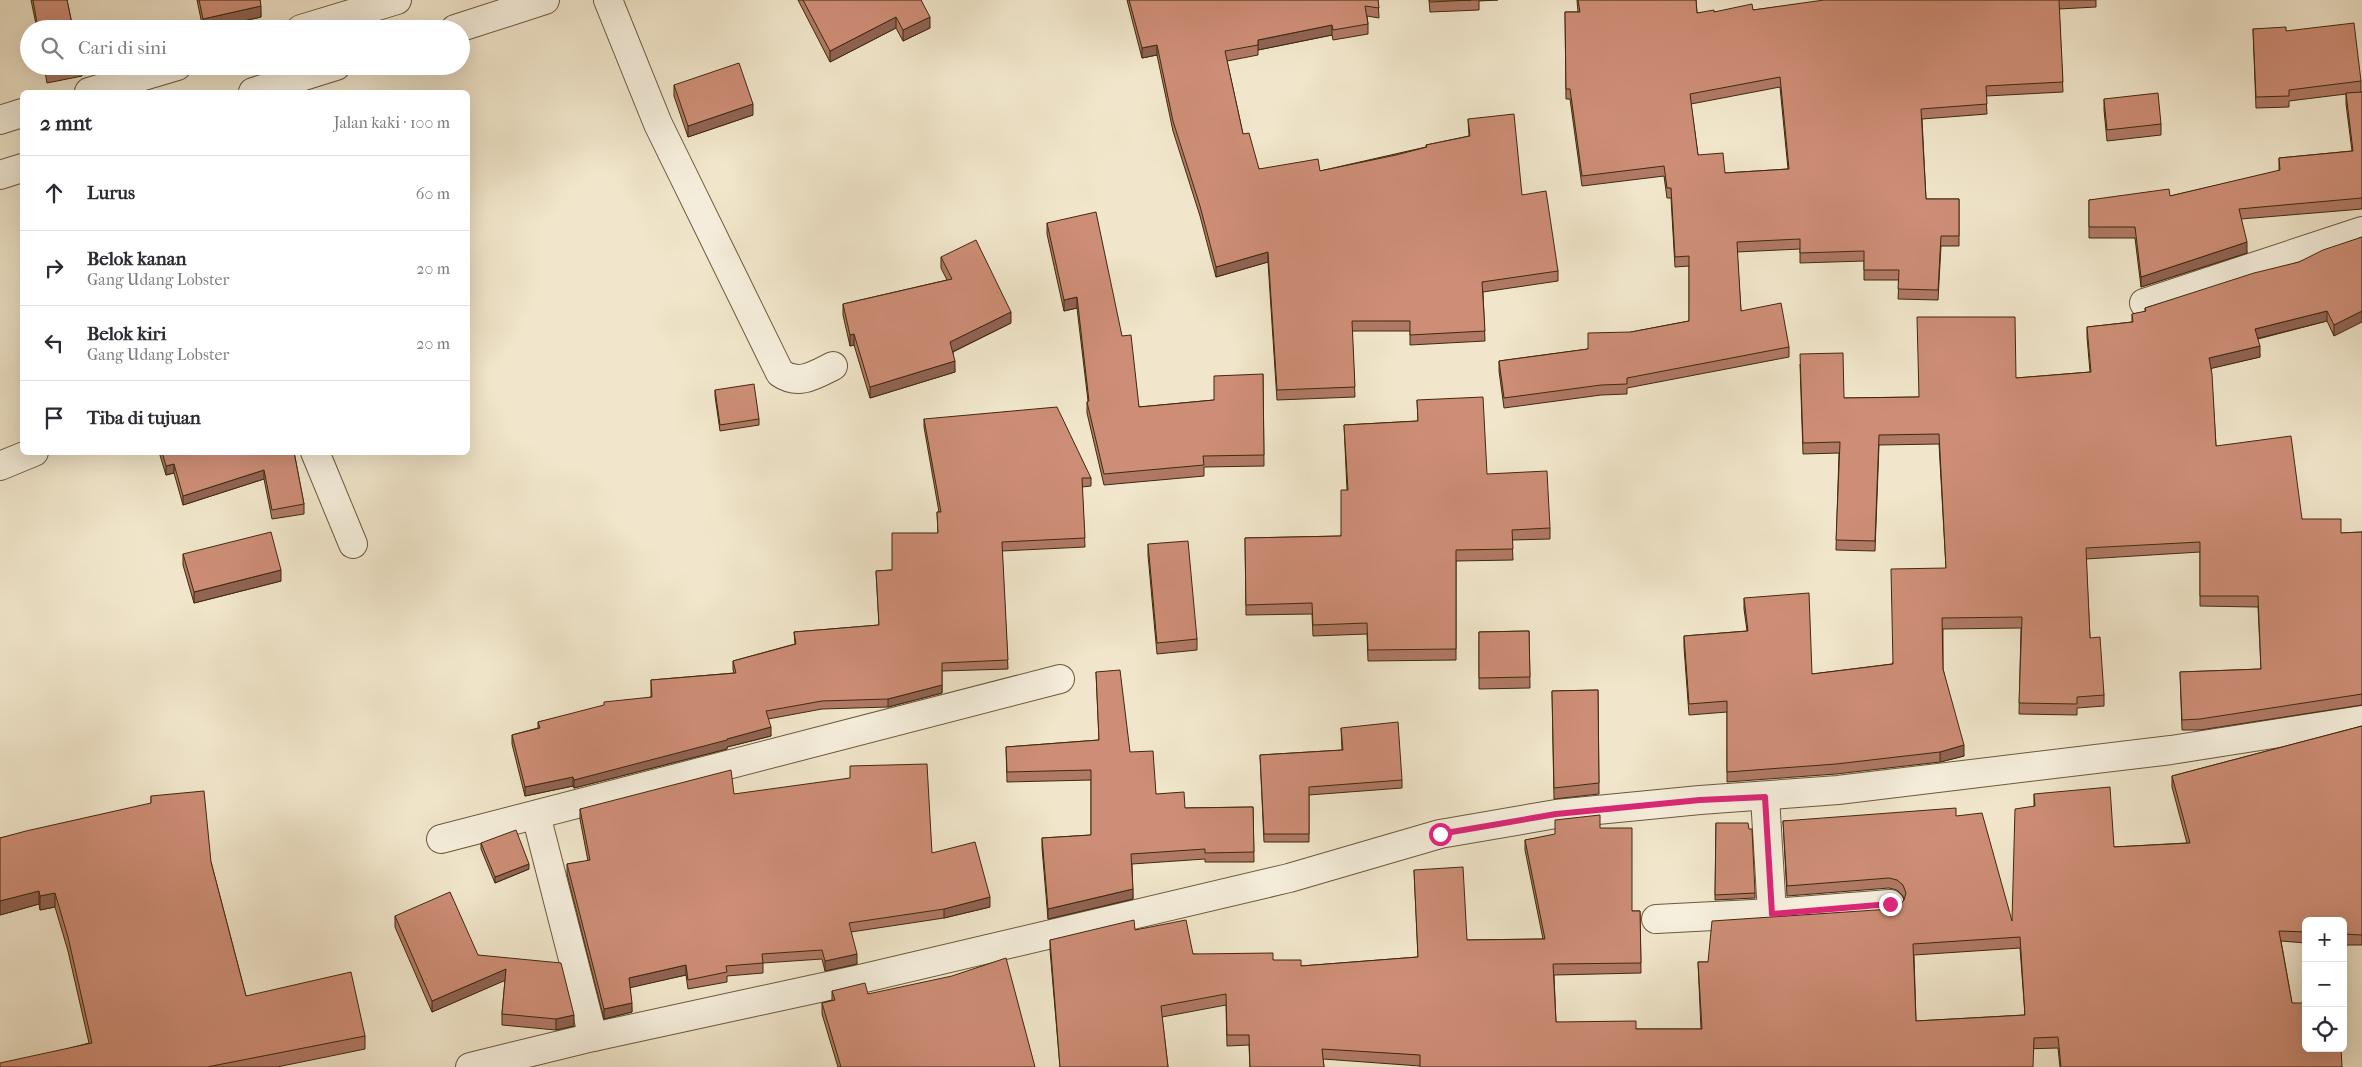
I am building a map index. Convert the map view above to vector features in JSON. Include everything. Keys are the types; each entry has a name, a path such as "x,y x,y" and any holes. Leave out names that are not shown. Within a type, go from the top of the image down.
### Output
{"street":[{"path":"331,20 397,0"},
{"path":"470,24 545,0"},
{"path":"608,0 658,124 780,373 788,379 804,380 833,366"},
{"path":"96,90 147,75"},
{"path":"259,90 307,75"},
{"path":"0,120 20,114"},
{"path":"0,175 20,169"},
{"path":"2144,303 2362,231"},
{"path":"0,466 27,455"},
{"path":"316,455 353,544"},
{"path":"441,839 1060,679"},
{"path":"470,1067 593,1037 856,980 1289,878 1440,834 1556,814 1700,800 1765,797 1838,790 2171,750 2362,720"},
{"path":"1765,797 1772,914"},
{"path":"536,815 593,1037"},
{"path":"1656,919 1772,914 1890,904"}],"building":[{"path":"33,0 67,0 71,20 36,20"},
{"path":"199,0 260,0 261,6 203,19"},
{"path":"803,0 921,0 930,17 903,30 896,17 830,51"},
{"path":"1129,0 1378,0 1379,8 1365,6 1368,24 1333,30 1332,25 1258,40 1258,45 1225,51 1243,134 1249,133 1259,169 1318,159 1320,171 1396,155 1427,147 1426,145 1470,136 1468,119 1514,114 1522,195 1546,191 1558,271 1482,282 1485,331 1410,335 1410,321 1352,321 1355,387 1277,390 1268,252 1216,267 1200,206 1173,121 1157,45 1142,48"},
{"path":"1429,0 1471,0 1430,2"},
{"path":"1578,0 1696,0 1697,13 1714,10 1714,12 1752,4 1753,10 1824,0 2059,0 2063,82 1986,86 1987,104 1921,109 1926,199 1959,199 1959,236 1941,236 1938,290 1898,289 1899,270 1864,270 1864,251 1800,253 1800,239 1737,242 1741,311 1781,303 1789,347 1627,378 1627,384 1601,385 1504,398 1499,361 1588,349 1588,333 1631,332 1689,321 1689,256 1675,257 1671,188 1667,188 1664,166 1582,176 1570,89 1566,89 1565,12 1580,12","holes":["1780,77 1789,169 1725,173 1723,153 1698,155 1690,94"]},
{"path":"2354,23 2361,81 2289,90 2289,96 2256,97 2253,29 2286,27 2286,31"},
{"path":"739,63 753,104 688,126 674,85"},
{"path":"2362,92 2362,198 2239,209 2247,242 2141,277 2135,227 2089,227 2089,200 2169,189 2170,196 2280,170 2279,158 2353,151 2346,93"},
{"path":"2158,93 2161,124 2107,130 2104,99"},
{"path":"1096,212 1122,336 1131,335 1139,407 1214,400 1214,376 1263,374 1264,455 1203,456 1204,465 1104,474 1087,402 1089,401 1077,297 1064,300 1047,223"},
{"path":"2362,237 2362,311 2334,325 2327,311 2255,329 2260,346 2209,358 2212,374 2216,446 2291,436 2302,519 2341,519 2341,533 2362,532 2362,694 2200,719 2182,720 2180,672 2261,669 2258,596 2200,596 2200,542 2086,548 2090,638 2100,637 2104,695 2077,697 2077,704 2019,703 2022,617 1942,618 1943,669 1964,745 1940,752 1836,764 1727,772 1727,701 1689,704 1684,636 1748,631 1744,598 1809,593 1812,674 1893,664 1891,569 1946,568 1939,434 1879,435 1875,541 1836,540 1840,442 1803,443 1800,354 1843,353 1844,398 1919,397 1917,317 2015,317 2016,378 2091,372 2087,327 2133,322 2132,314 2146,311 2145,308 2254,273 2299,262 2323,250"},
{"path":"976,240 1011,312 950,342 955,361 870,387 854,334 850,335 843,304 952,279 941,257"},
{"path":"754,384 759,419 720,425 715,390"},
{"path":"1483,397 1487,474 1547,471 1550,528 1512,530 1513,549 1456,550 1456,649 1368,650 1367,623 1313,625 1312,603 1246,605 1245,538 1341,536 1341,490 1348,490 1344,425 1418,421 1417,400"},
{"path":"1057,407 1091,478 1082,478 1085,538 1002,542 1008,660 942,663 942,685 888,699 822,701 766,711 771,727 574,780 573,777 525,787 512,735 540,728 538,722 604,705 604,702 652,697 651,680 736,673 733,661 796,644 794,632 879,625 876,571 892,570 892,533 938,533 937,512 941,512 924,419"},
{"path":"163,455 295,455 304,504 272,510 264,470 183,496 174,464 166,466"},
{"path":"271,532 281,570 194,592 183,554"},
{"path":"1188,541 1197,639 1157,643 1148,544"},
{"path":"1529,631 1530,677 1479,678 1479,632"},
{"path":"1120,670 1130,752 1153,751 1156,794 1184,792 1185,808 1253,807 1254,852 1205,853 1205,849 1131,854 1133,889 1048,909 1042,838 1091,835 1091,770 1007,772 1006,747 1099,740 1096,672"},
{"path":"1598,690 1599,783 1554,788 1552,691"},
{"path":"1398,722 1402,780 1309,787 1309,834 1264,834 1260,755 1343,750 1341,728"},
{"path":"2362,726 2362,935 2347,934 2347,917 2302,917 2302,932 2279,931 2292,1003 2302,1003 2302,1052 2341,1052 2342,1067 2061,1067 2058,1037 2034,1038 2033,1067 1420,1067 1420,1055 1322,1049 1324,1067 1250,1067 1249,1035 1227,1035 1226,994 1161,1006 1168,1067 1060,1067 1050,940 1134,920 1135,930 1186,920 1193,954 1273,953 1273,960 1301,960 1301,966 1418,957 1414,870 1463,867 1467,940 1545,939 1525,840 1555,834 1555,820 1600,815 1600,828 1632,828 1632,911 1640,911 1641,963 1553,964 1556,1022 1636,1021 1636,1029 1702,1029 1698,962 1708,962 1712,921 1891,909 1899,906 1904,900 1906,893 1903,885 1897,880 1889,878 1787,886 1783,821 1956,808 1956,816 1982,813 2012,921 2015,809 2035,806 2034,794 2110,787 2114,847 2190,843 2172,776","holes":["2020,937 2025,1015 1916,1021 1913,944"]},
{"path":"927,764 932,853 975,842 990,897 944,909 849,923 857,954 825,961 822,950 762,954 763,963 726,966 727,972 688,980 686,965 629,978 632,1003 604,1009 567,864 590,860 580,809 731,770 734,794 850,778 850,766"},
{"path":"204,791 211,862 246,996 351,972 365,1036 207,1067 0,1067 0,1063 92,1043 68,937 55,893 40,896 39,891 0,901 0,838 151,803 151,796"},
{"path":"1716,823 1748,823 1749,829 1752,829 1755,893 1715,895"},
{"path":"516,830 529,864 495,877 481,843"},
{"path":"450,892 478,955 561,963 574,1015 556,1019 502,1014 506,969 432,1001 395,916"},
{"path":"1006,958 1035,1067 841,1067 822,1003 835,1000 832,991 865,983 868,994 952,976"}],"route":[{"path":"1440,834 1556,814 1700,800 1765,797 1772,914 1890,904"}]}
